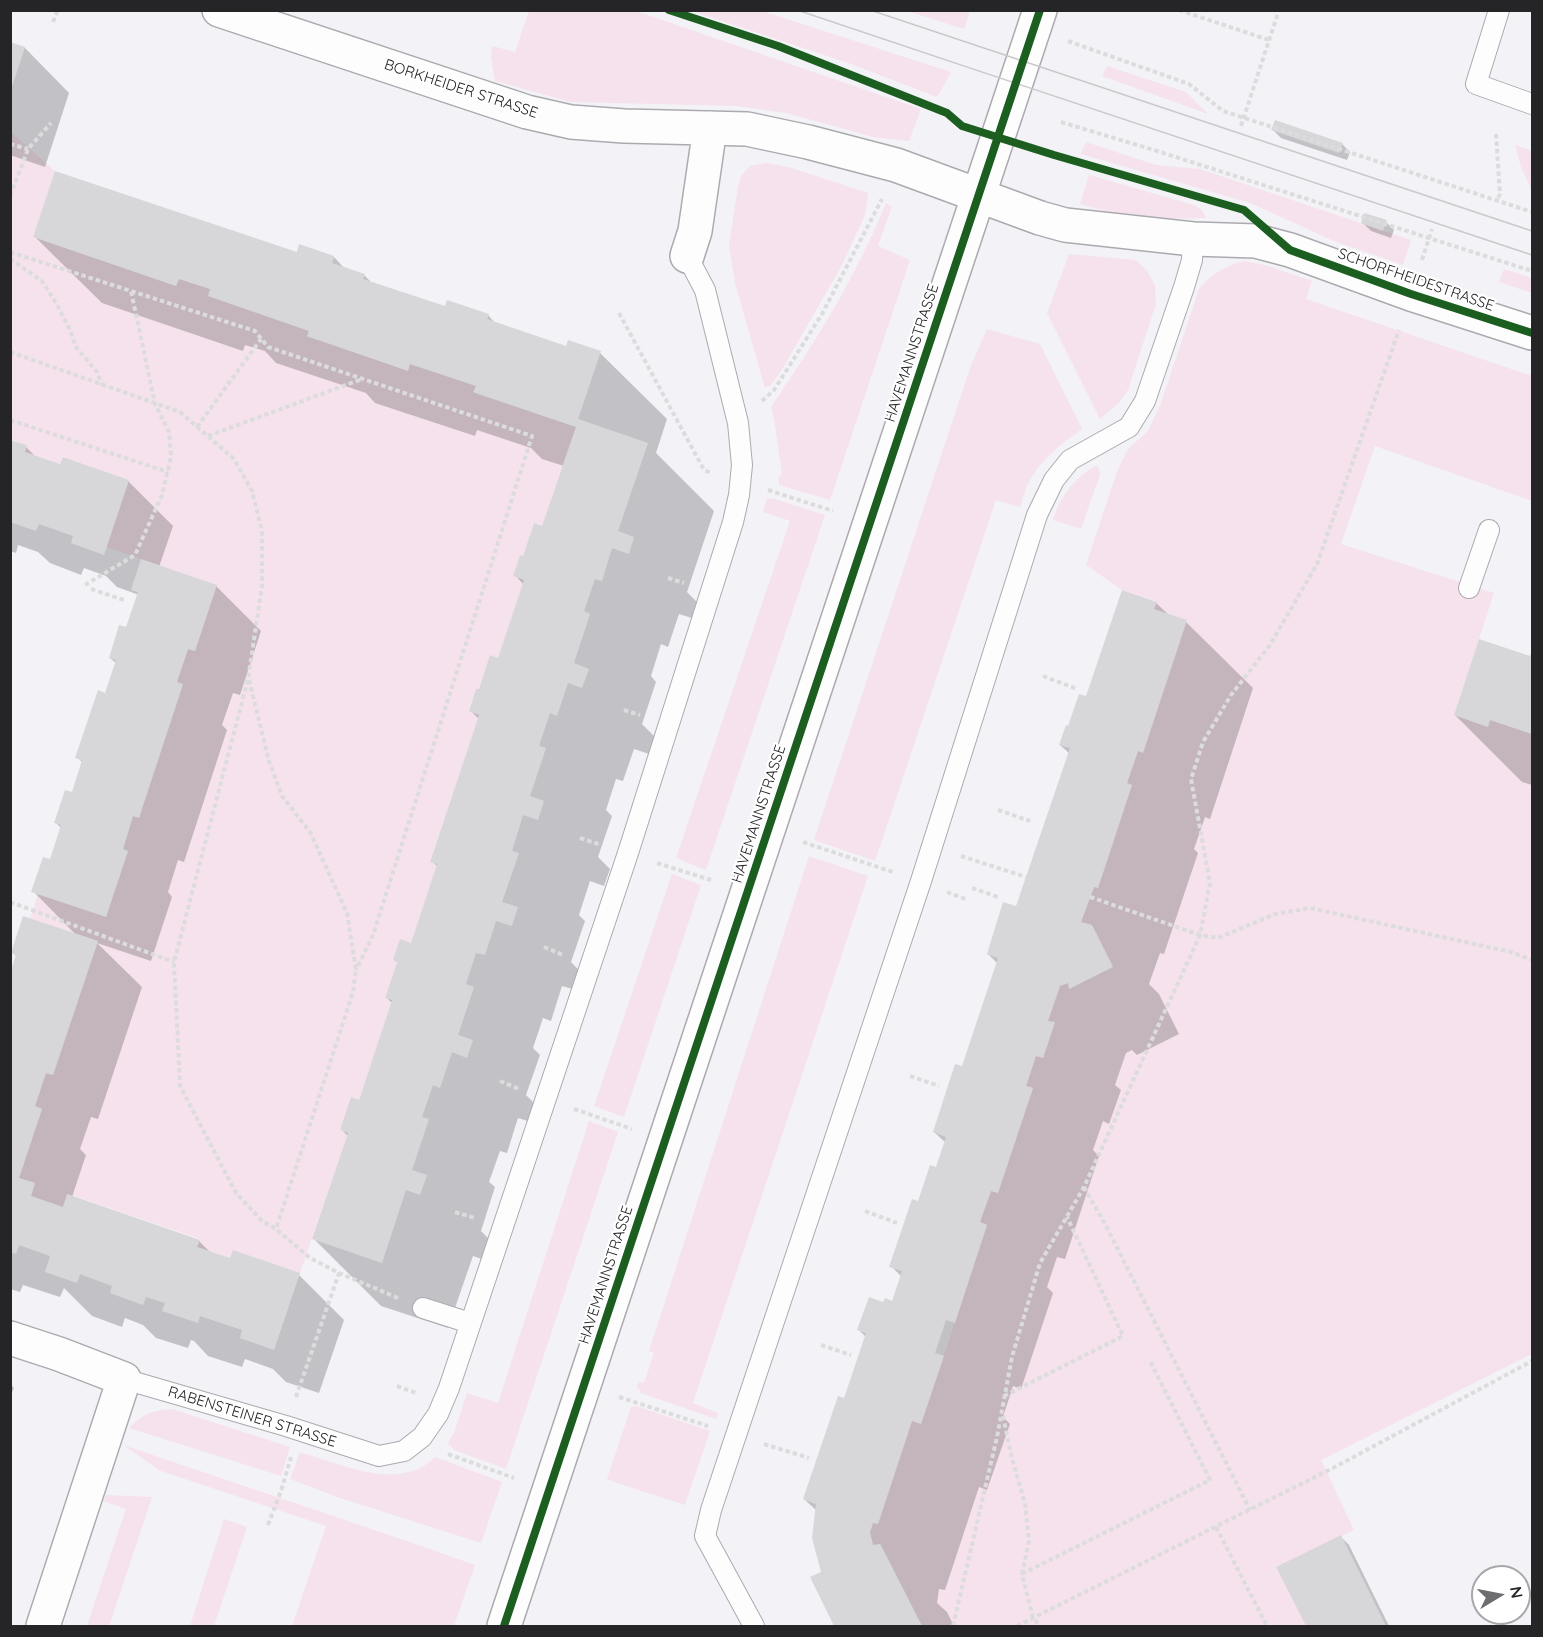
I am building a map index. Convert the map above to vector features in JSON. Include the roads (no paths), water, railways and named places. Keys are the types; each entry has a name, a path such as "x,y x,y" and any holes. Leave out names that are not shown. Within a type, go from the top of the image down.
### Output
{"street":[{"name":"BORKHEIDER STRASSE","path":"219,10 527,112 571,122 710,128"},
{"name":"HAVEMANNSTRASSE","path":"504,1626 1040,10"},
{"path":"687,256 695,231 710,128 747,129 808,142 891,179 979,196"},
{"name":"SCHORFHEIDESTRASSE","path":"979,196 1065,225 1193,239 1256,241 1290,250 1411,294 1533,333"},
{"name":"RABENSTEINER STRASSE","path":"10,1338 124,1379"},
{"path":"43,1626 124,1379"}],"lane":[{"path":"1499,10 1476,84 1533,105"},
{"path":"754,1626 705,1536 729,1457 932,846 1037,515 1054,480 1070,460 1129,427 1145,401 1192,260 1193,239"},
{"path":"423,1308 470,1323 628,853 733,522 742,465 738,423 705,290 687,256"},
{"path":"1469,588 1489,530"},
{"name":"RABENSTEINER STRASSE","path":"124,1379 379,1455 404,1451 422,1437 438,1414 450,1388 470,1323"}],"tram line":[{"path":"797,10 1532,255"},
{"path":"870,10 1532,231"}]}
